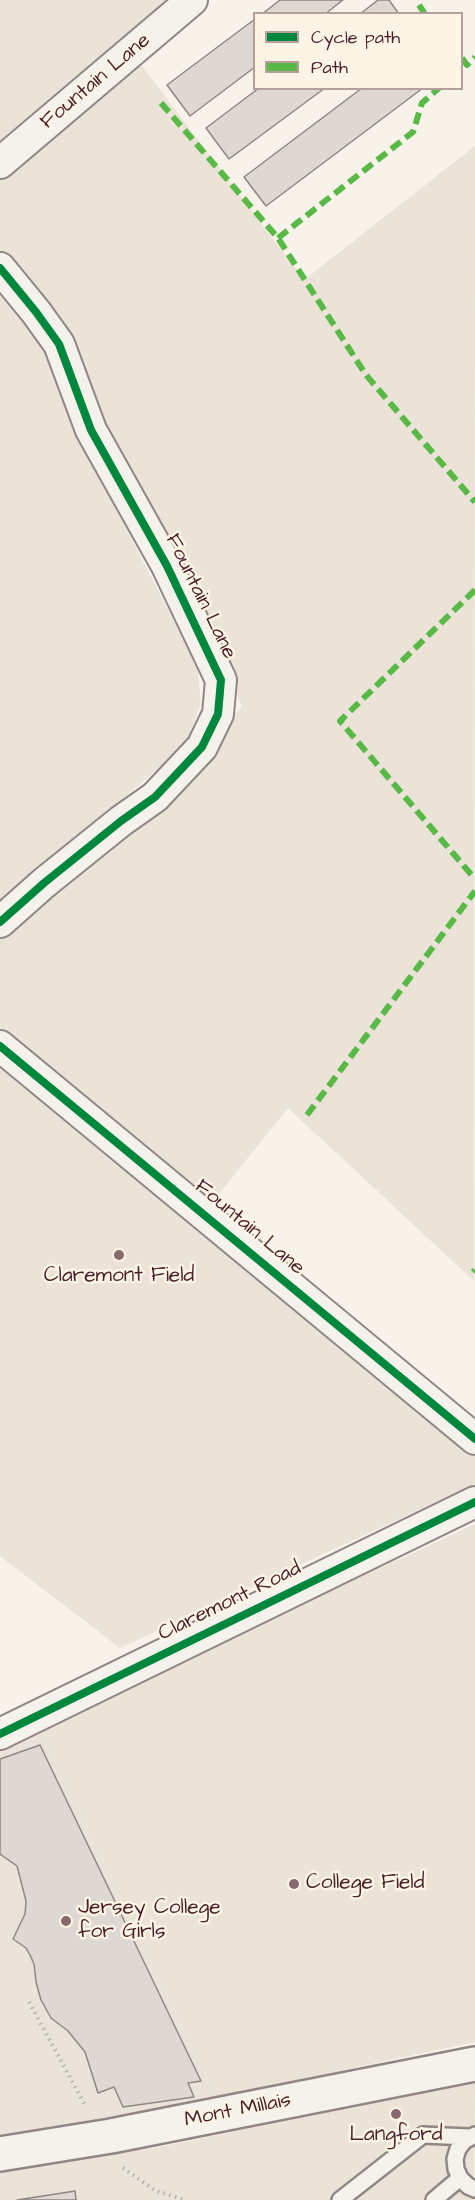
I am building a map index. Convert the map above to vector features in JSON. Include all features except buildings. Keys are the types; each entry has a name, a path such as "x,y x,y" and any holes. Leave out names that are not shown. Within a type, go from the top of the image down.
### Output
{"main road":[{"name":"Mont Millais","path":"0,2154 111,2136 475,2064"}],"street":[{"name":"Fountain Lane","path":"0,163 192,0"},
{"name":"Fountain Lane","path":"0,268 59,344 91,430 167,566 221,680 218,714 202,747 155,797 52,876 0,922"},
{"name":"Fountain Lane","path":"0,1046 475,1439"},
{"name":"Claremont Road","path":"0,1734 475,1502"}],"lane":[{"path":"340,2200 423,2135 472,2136"},
{"path":"472,2136 458,2149 455,2159 460,2178 475,2189"},
{"path":"434,2200 460,2178"}],"path":[{"path":"29,2002 88,2111"},
{"path":"122,2167 156,2191 186,2200"}],"shaded area":[{"path":"0,0 172,0 0,144"},
{"path":"139,62 304,280 475,146 474,1281 288,1108 210,1205 0,1028 0,934 145,817 242,707 170,547 0,254 0,175"},
{"path":"0,287 36,330 95,468 197,666 201,703 186,744 0,906"},
{"name":"Claremont Field","path":"0,1057 475,1454 475,1487 436,1502 120,1648 0,1556"},
{"name":"College Field","path":"475,1524 475,2042 216,2097 38,1727"},
{"name":"Jersey College for Girls","path":"38,1727 216,2097 0,2137 0,1745"},
{"name":"Langford","path":"475,2082 474,2200 0,2200 0,2171 159,2147"}],"marked path":[{"path":"419,5 424,12"},
{"path":"463,59 467,65 475,57"},
{"path":"278,238 413,132 422,103 437,90"},
{"path":"161,103 278,238 366,375 475,502"},
{"path":"475,590 340,721 475,879"},
{"path":"307,1115 475,891"}],"cycle path":[{"path":"0,268 59,344 91,430 167,566 221,680 218,714 202,747 155,797 121,821 44,883 0,922"},
{"path":"0,1046 475,1439"},
{"path":"0,1734 475,1502"}],"place":[{"name":"Claremont Field","path":"119,1255"},
{"name":"College Field","path":"294,1884"},
{"name":"Jersey College for Girls","path":"66,1921"},
{"name":"Langford","path":"396,2114"}]}
